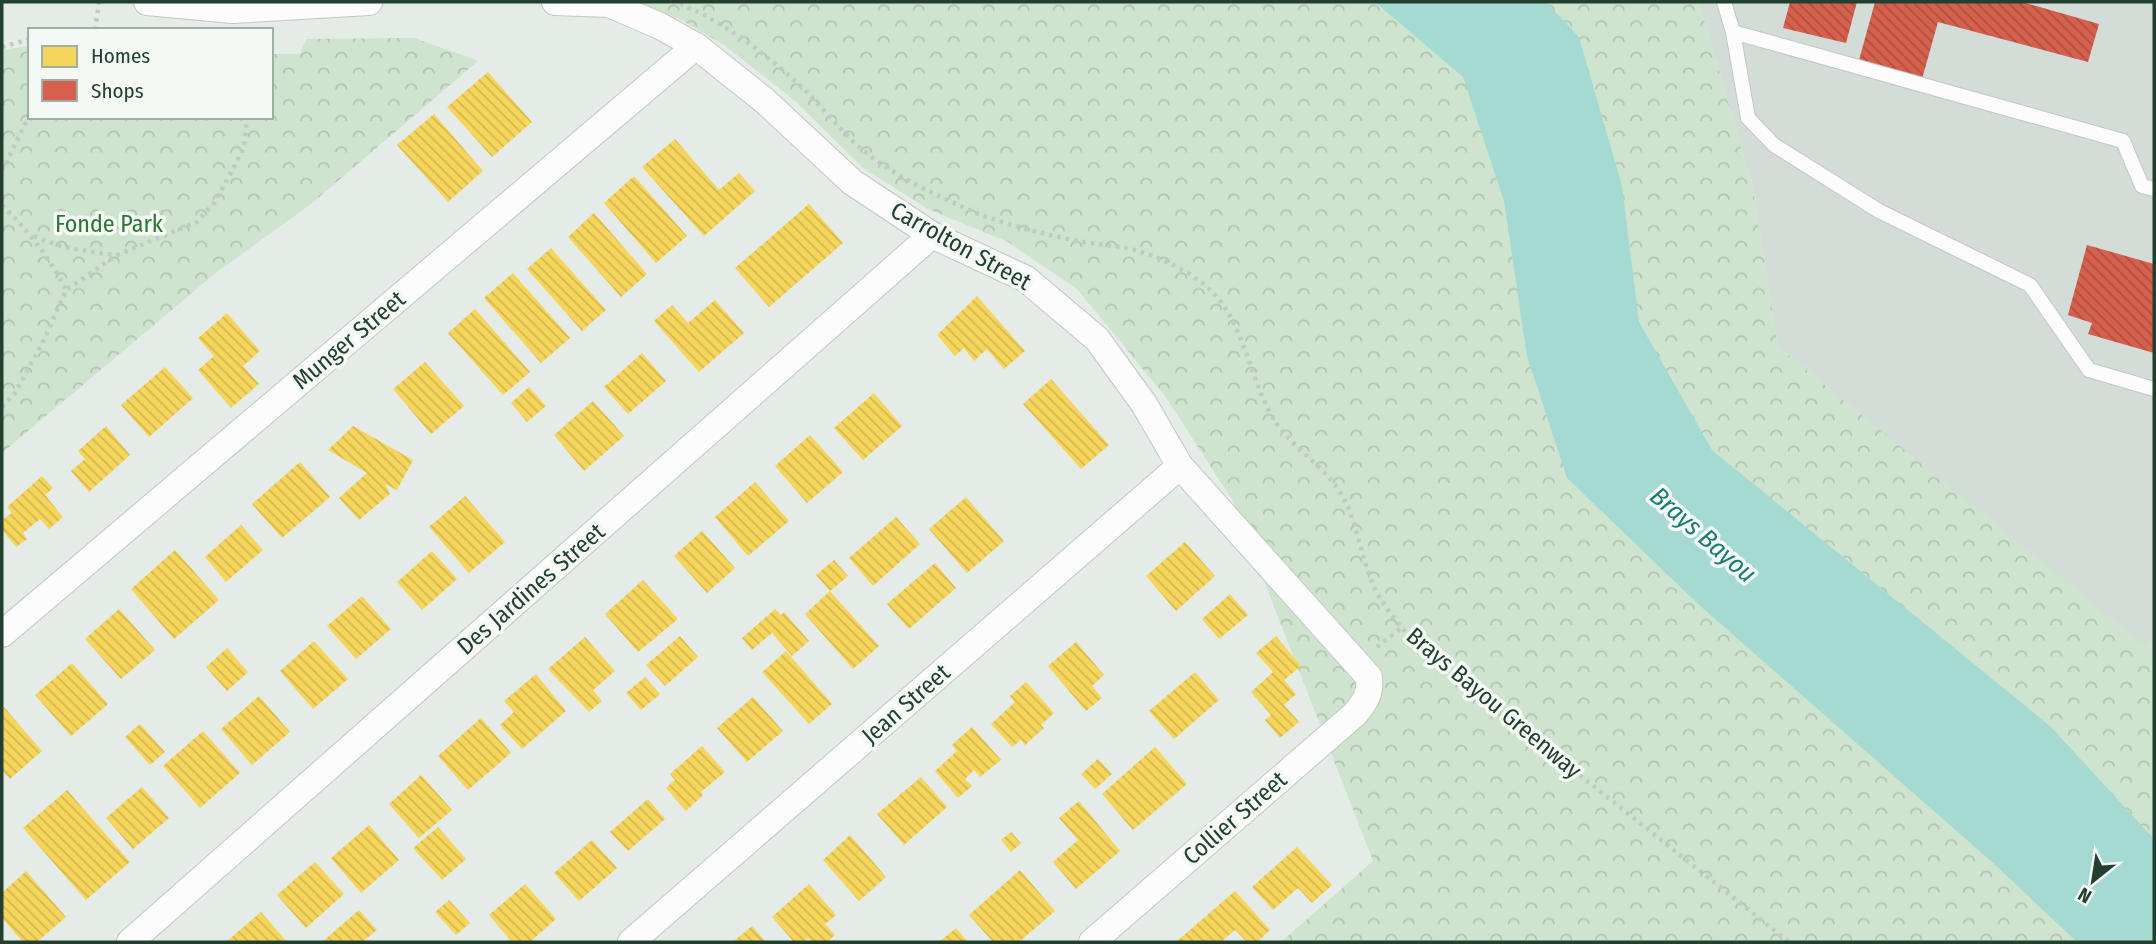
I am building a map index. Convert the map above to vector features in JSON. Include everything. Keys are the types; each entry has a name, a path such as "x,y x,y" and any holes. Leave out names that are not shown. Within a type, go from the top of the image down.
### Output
{"street":[{"path":"147,2 233,10 369,2"},
{"name":"Carrolton Street","path":"555,2 608,4 660,26 696,46 765,101 852,182 932,235 1026,279 1097,340 1143,404 1180,466 1357,663 1368,677 1370,688"},
{"name":"Munger Street","path":"2,634 696,46"},
{"name":"Des Jardines Street","path":"130,942 932,235"},
{"name":"Jean Street","path":"631,942 1180,466"},
{"name":"Collier Street","path":"1092,942 1356,714 1366,700 1370,688"}],"lane":[{"path":"1724,2 1733,32 1748,118 1774,145 1879,211 2030,285 2089,370 2154,389"},
{"path":"1733,32 2123,141 2142,186 2154,189"}],"path":[{"path":"94,28 99,2"},
{"name":"Brays Bayou Greenway","path":"672,2 714,21 759,53 795,81 870,156 919,184 970,210 1001,222 1141,252 1189,276 1215,295 1230,316 1273,418 1341,494 1374,586 1401,628 1427,653 1788,942"},
{"path":"2,47 28,40"},
{"path":"2,171 28,118"},
{"path":"2,407 15,393 66,290 117,255 197,222 215,202 244,148 247,119"},
{"path":"2,205 32,236 51,261 66,290"},
{"path":"32,236 57,246 117,255"}],"shaded area":[{"path":"1699,2 2154,2 2154,636 2145,647 1778,347 1752,185"}],"green space":[{"path":"635,2 1699,2 1752,185 1778,347 2145,646 2154,636 2154,942 1281,942 1373,861 1233,501 1165,396 1077,289 1008,242 928,209 863,168 795,101 724,45 678,18"},
{"name":"Fonde Park","path":"415,38 478,61 311,204 217,272 2,453 2,50 28,46 28,119 273,119 273,54 300,54 306,39"}],"water":[{"name":"Brays Bayou","path":"1375,2 1546,2 1579,37 1622,186 1639,322 1712,450 2051,727 2154,839 2154,942 2077,942 1992,862 1698,604 1567,478 1527,356 1504,201 1463,77"}],"building: Homes":[{"path":"488,72 532,122 492,157 447,107"},
{"path":"434,114 483,171 448,202 397,145"},
{"path":"675,139 719,190 739,173 755,191 704,236 642,167"},
{"path":"634,176 687,236 656,263 604,203"},
{"path":"809,204 843,243 769,307 735,268"},
{"path":"594,213 647,274 621,297 568,237"},
{"path":"551,248 606,310 582,331 527,269"},
{"path":"513,273 570,338 541,363 484,298"},
{"path":"977,296 1025,351 1004,369 987,349 974,361 964,348 955,356 937,335"},
{"path":"715,300 744,333 699,372 654,321 672,305 688,323"},
{"path":"475,309 530,372 503,395 448,333"},
{"path":"227,313 260,351 243,366 259,384 231,408 198,370 214,356 198,338"},
{"path":"642,353 666,381 628,414 604,387"},
{"path":"425,362 464,406 431,434 393,389"},
{"path":"165,367 193,398 149,437 121,405"},
{"path":"1051,379 1109,445 1081,469 1023,404"},
{"path":"529,387 546,406 527,422 511,403"},
{"path":"874,393 902,426 863,460 834,428"},
{"path":"593,401 624,436 584,471 554,435"},
{"path":"106,426 130,455 89,492 71,471 85,459 78,451"},
{"path":"353,426 413,460 397,490 385,484 390,494 359,520 339,498 367,473 328,450"},
{"path":"810,435 843,472 807,503 775,466"},
{"path":"300,462 330,497 282,538 252,504"},
{"path":"42,476 53,488 45,495 63,517 49,529 40,519 23,533 27,539 16,547 2,530 2,520 12,513 7,507"},
{"path":"755,482 789,521 748,556 715,517"},
{"path":"465,496 505,542 469,573 429,527"},
{"path":"966,497 1004,541 967,573 929,529"},
{"path":"896,517 920,544 873,586 849,558"},
{"path":"241,525 263,550 226,582 205,557"},
{"path":"702,531 735,568 707,593 674,556"},
{"path":"1185,542 1215,576 1176,611 1146,576"},
{"path":"175,550 219,600 174,639 131,589"},
{"path":"432,551 457,579 422,610 397,582"},
{"path":"834,560 848,576 830,591 816,575"},
{"path":"935,563 956,588 909,629 887,604"},
{"path":"643,580 678,619 638,652 605,614"},
{"path":"830,591 879,646 853,669 805,614"},
{"path":"1230,594 1248,615 1219,639 1202,619"},
{"path":"362,596 391,629 356,659 327,626"},
{"path":"119,609 155,650 121,679 85,639"},
{"path":"775,609 781,615 784,612 809,641 792,656 772,633 752,650 742,638"},
{"path":"680,636 698,657 665,686 646,665"},
{"path":"1276,636 1301,666 1284,680 1296,694 1284,705 1299,722 1280,738 1265,720 1271,715 1251,692 1273,672 1256,653"},
{"path":"585,637 615,671 593,690 602,701 589,712 548,669"},
{"path":"314,641 348,679 313,709 280,671"},
{"path":"1076,642 1104,675 1092,686 1102,698 1086,711 1048,666"},
{"path":"227,648 248,672 227,691 206,667"},
{"path":"786,651 832,704 809,724 762,672"},
{"path":"72,663 108,704 71,736 35,695"},
{"path":"1195,672 1219,700 1174,739 1149,711"},
{"path":"536,674 566,711 522,749 500,725 514,712 504,701"},
{"path":"645,677 660,694 641,710 626,693"},
{"path":"1026,682 1054,713 1041,725 1044,728 1025,745 1021,740 1012,747 991,724 1015,702 1010,696"},
{"path":"259,696 290,732 252,765 221,729"},
{"path":"753,697 783,731 747,762 717,728"},
{"path":"4,707 42,751 10,779 2,770"},
{"path":"481,718 511,753 468,790 438,756"},
{"path":"140,724 165,752 150,765 125,737"},
{"path":"972,727 1001,760 980,777 974,770 965,779 972,786 958,798 935,771 957,751 952,745"},
{"path":"203,731 240,773 200,808 163,766"},
{"path":"702,746 725,772 701,792 703,795 686,811 666,788 675,780 670,774"},
{"path":"1155,747 1187,784 1133,830 1102,794"},
{"path":"1098,759 1112,774 1095,789 1081,774"},
{"path":"421,775 452,810 419,838 389,804"},
{"path":"921,777 947,807 904,845 877,814"},
{"path":"142,787 169,818 133,849 106,818"},
{"path":"67,790 130,862 86,900 23,828"},
{"path":"648,799 665,819 628,851 610,832"},
{"path":"1079,801 1120,851 1076,889 1053,862 1078,840 1059,818"},
{"path":"369,825 399,860 361,893 331,858"},
{"path":"438,827 466,859 442,880 413,848"},
{"path":"1011,832 1021,843 1011,852 1001,840"},
{"path":"850,835 886,877 859,901 823,860"},
{"path":"592,840 617,868 579,901 554,873"},
{"path":"1297,847 1332,885 1312,903 1298,888 1273,910 1252,887"},
{"path":"315,862 344,894 306,928 277,895"},
{"path":"1020,870 1055,911 1019,942 993,942 969,915"},
{"path":"26,871 66,917 37,942 23,942 2,918 2,893"},
{"path":"525,884 556,919 530,942 512,942 489,915"},
{"path":"809,884 836,915 825,924 835,935 827,942 812,942 808,938 804,942 794,942 772,917"},
{"path":"1235,891 1270,930 1257,942 1247,942 1235,930 1221,942 1176,942"},
{"path":"449,900 470,923 456,935 435,912"},
{"path":"359,910 377,930 362,942 322,942"},
{"path":"261,912 287,942 226,942"},
{"path":"752,926 766,942 733,942"},
{"path":"956,928 968,942 939,942"}],"building: Shops":[{"path":"1790,2 1857,2 1846,43 1783,28"},
{"path":"1875,2 2022,2 2099,24 2088,62 1938,22 1922,79 1859,60"},
{"path":"2087,245 2154,264 2154,353 2088,334 2092,323 2068,315"}]}
